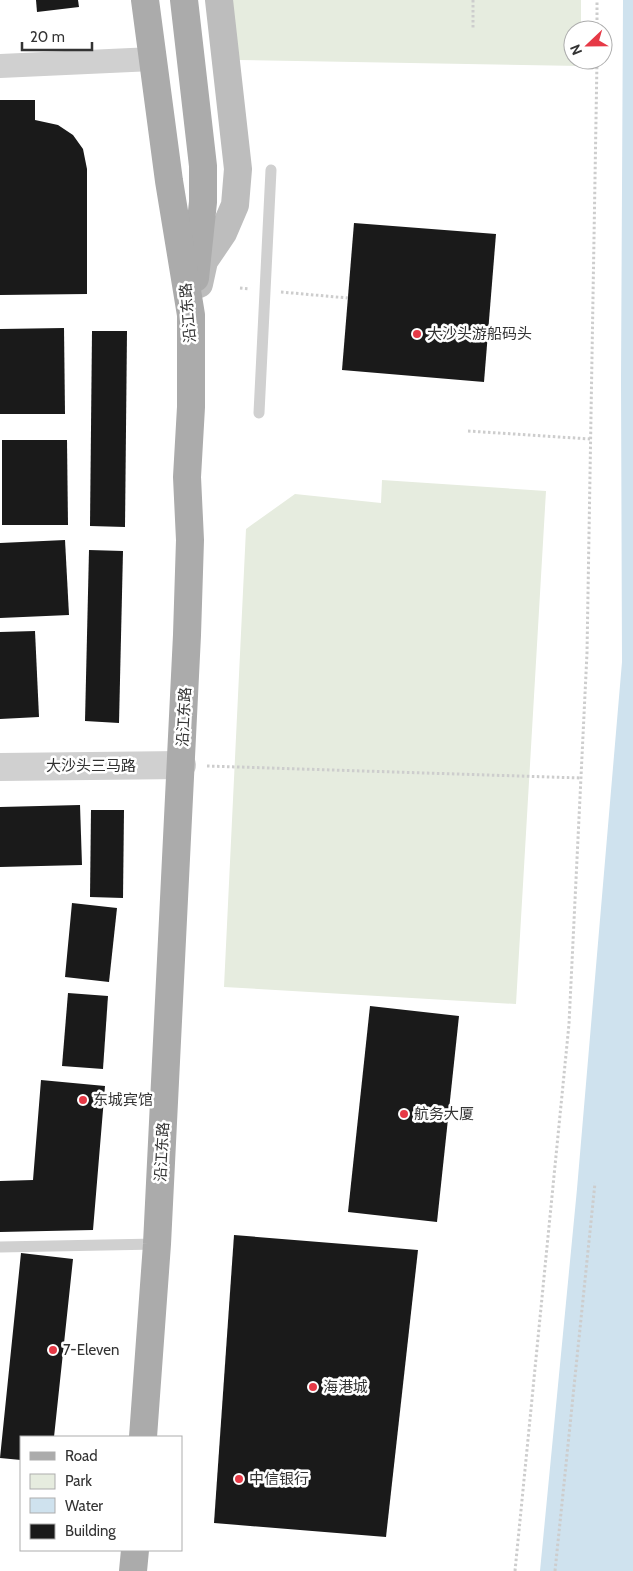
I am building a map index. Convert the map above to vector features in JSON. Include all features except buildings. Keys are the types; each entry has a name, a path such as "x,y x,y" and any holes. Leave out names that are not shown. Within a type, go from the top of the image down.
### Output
{"main road":[{"name":"沿江东路","path":"143,1436 157,1244 182,765 189,549 187,477 191,407 191,315 169,181 145,0"},
{"path":"184,0 202,166 203,202 191,315"},
{"path":"191,315 204,261 223,233 235,205 238,169 219,0"},
{"path":"133,1571 134,1551"}],"street":[{"path":"0,66 153,59"},
{"name":"大沙头三马路","path":"0,766 182,765"}],"lane":[{"path":"258,413 271,170"},
{"path":"0,1247 157,1244"}],"path":[{"path":"473,0 473,29"},
{"path":"597,0 597,20"},
{"path":"515,1571 569,1024 587,653 597,70"},
{"path":"240,288 348,298"},
{"path":"468,432 590,439"},
{"path":"182,765 580,778"},
{"path":"555,1571 595,1183"}],"green space":[{"path":"231,0 581,0 581,20 563,20 563,66 238,60"},
{"path":"382,480 546,491 516,1004 224,987 246,529 295,494 381,503"}],"water":[{"path":"623,0 633,0 633,1571 540,1571 577,1189 622,662"}],"place":[{"name":"大沙头游船码头","path":"417,334"},
{"name":"东城宾馆","path":"83,1100"},
{"name":"航务大厦","path":"404,1114"},
{"name":"7-Eleven","path":"53,1350"},
{"name":"海港城","path":"313,1387"},
{"name":"中信银行","path":"239,1479"}]}
